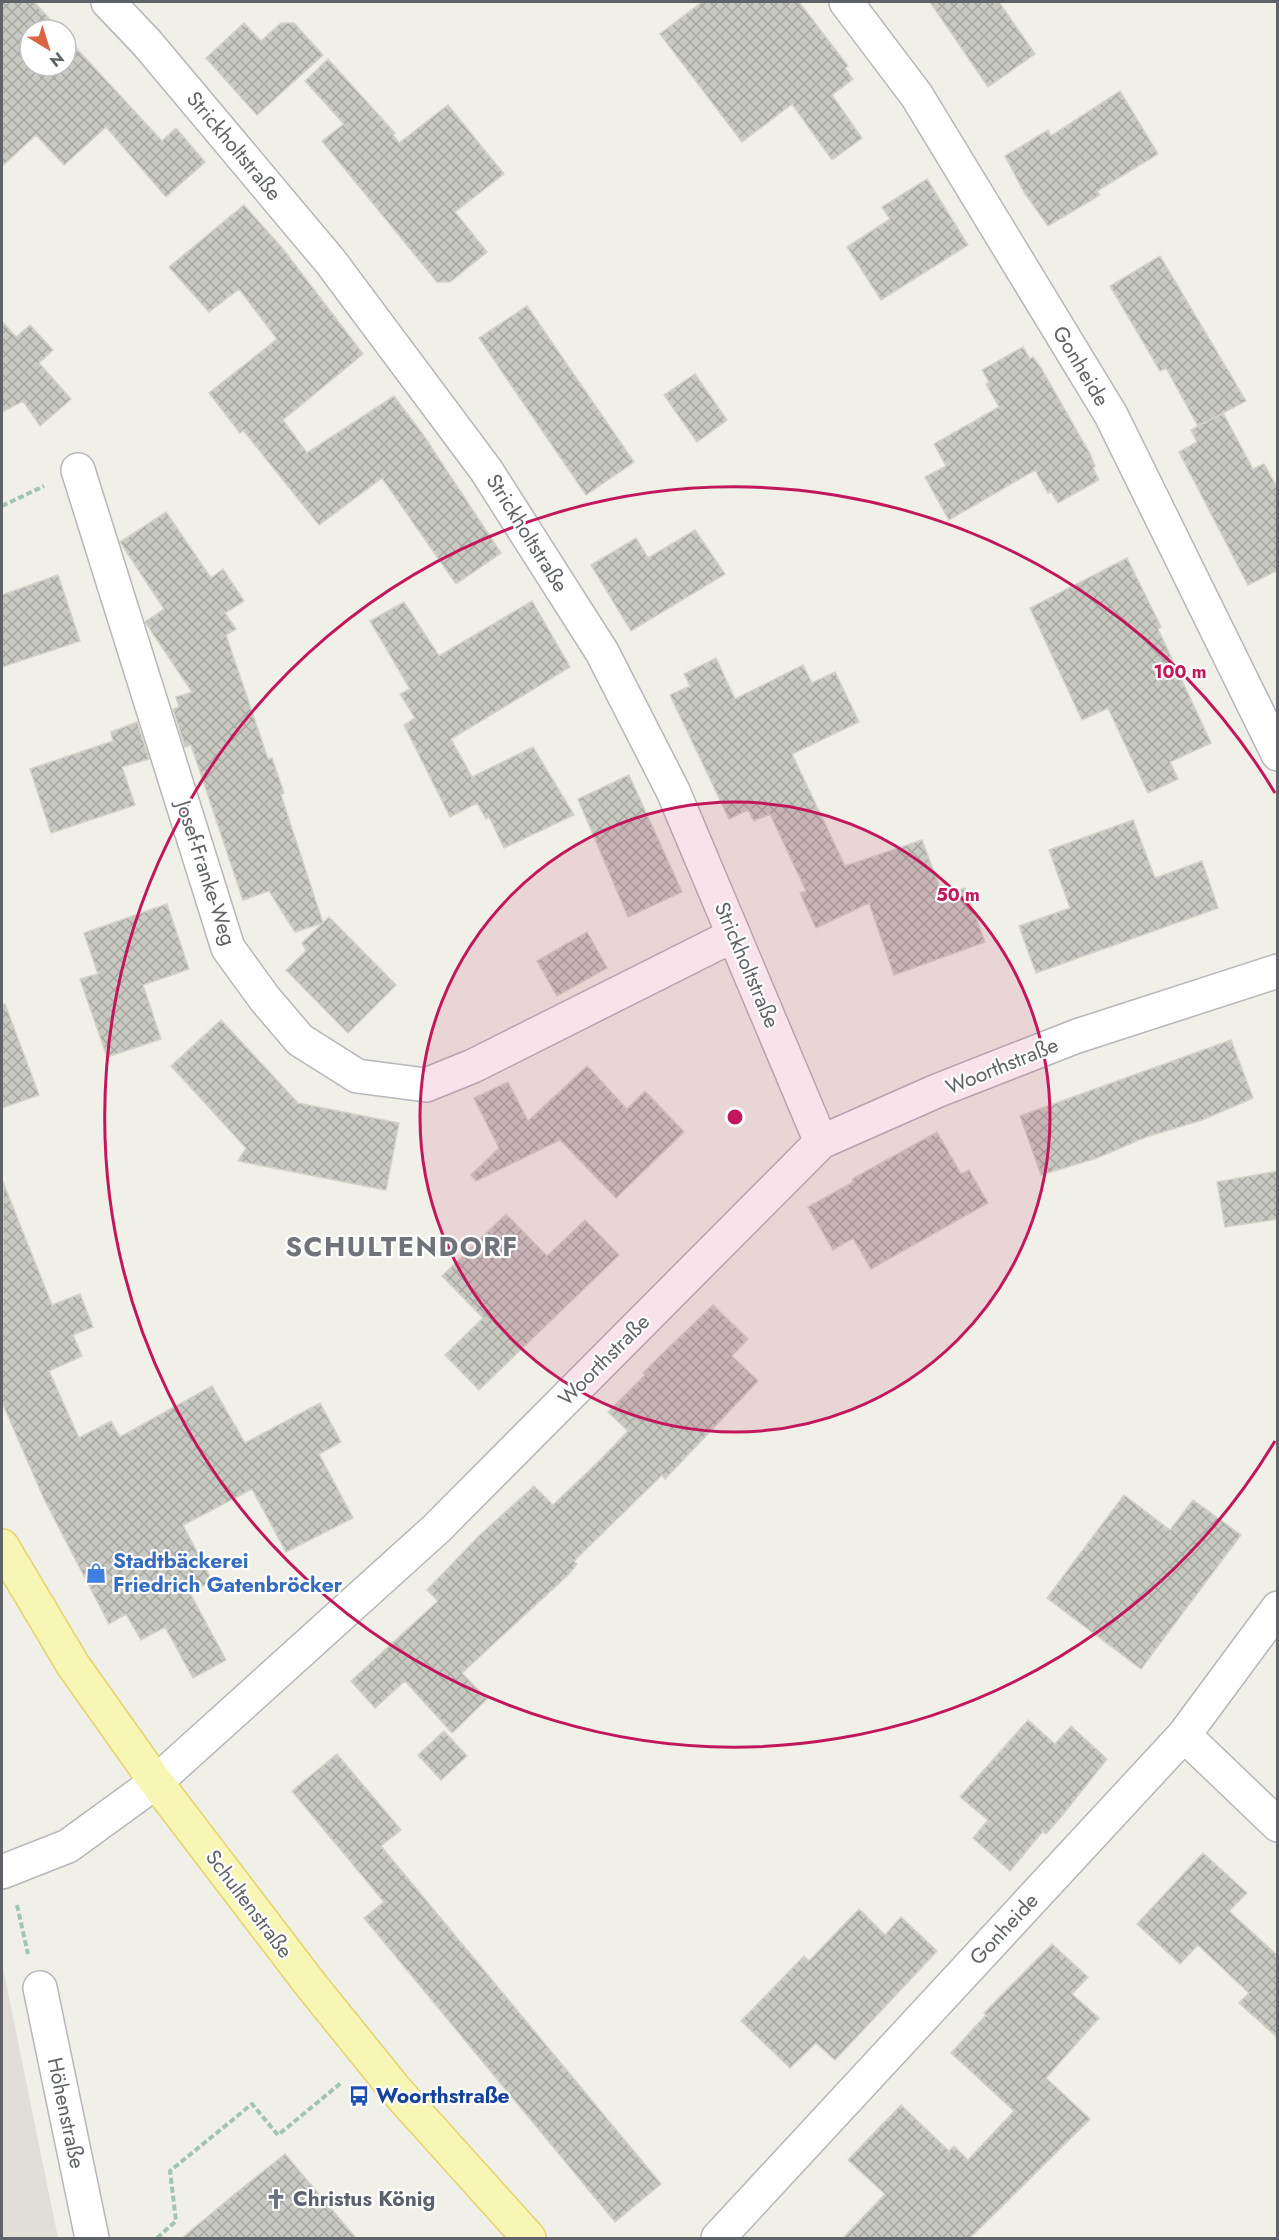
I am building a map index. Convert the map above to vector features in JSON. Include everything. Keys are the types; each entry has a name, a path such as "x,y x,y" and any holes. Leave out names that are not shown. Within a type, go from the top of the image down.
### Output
{"main road":[{"name":"Schultenstraße","path":"2,1546 73,1665 156,1782 370,2060 529,2238"}],"street":[{"name":"Strickholtstraße","path":"108,2 147,43 330,261 486,470 602,652 673,791 820,1142"},
{"name":"Gonheide","path":"846,2 917,96 1111,415 1278,754"},
{"name":"Josef-Franke-Weg","path":"78,470 228,948 265,999 300,1040 357,1076 426,1085 473,1066 734,935"},
{"name":"Woorthstraße","path":"5,1871 68,1846 156,1782 436,1529 820,1142 939,1090 1077,1036 1278,970"},
{"name":"Gonheide","path":"718,2238 1184,1735 1278,1608"},
{"path":"1184,1735 1278,1825"},
{"name":"Höhenstraße","path":"40,1988 92,2238"}],"path":[{"path":"2,506 78,470"},
{"path":"5,1871 32,1970 40,1988"},
{"path":"157,2238 177,2221 170,2171 252,2104 278,2135 370,2060"}],"shaded area":[{"path":"2,1963 58,2238 2,2238"}],"building":[{"path":"2,2 34,2 49,18 18,18 18,78 78,78 78,50 162,141 176,128 205,162 166,197 106,127 64,165 36,135 2,166"},
{"path":"702,2 799,2 848,66 845,68 853,79 832,95 862,138 832,160 792,104 742,142 660,34"},
{"path":"930,2 999,2 1035,54 988,87"},
{"path":"244,23 261,41 281,23 294,23 323,55 257,115 206,58"},
{"path":"328,59 395,133 393,135 399,143 448,105 504,174 455,212 487,252 450,282 437,282 322,141 344,124 305,81"},
{"path":"1120,91 1158,154 1097,191 1100,195 1048,226 1024,192 1005,156 1048,130 1051,136"},
{"path":"927,179 968,245 881,300 847,247 890,219 882,207"},
{"path":"244,205 283,249 363,354 283,420 307,453 394,396 424,436 501,553 456,584 382,478 319,525 243,430 240,433 209,393 277,339 239,289 209,312 169,267"},
{"path":"1160,256 1246,401 1198,426 1166,368 1160,371 1110,286"},
{"path":"527,306 634,462 586,495 479,338"},
{"path":"2,321 16,337 30,325 53,350 39,363 71,399 40,426 23,401 2,412"},
{"path":"1023,347 1030,359 1033,357 1041,368 1090,454 1099,480 1058,503 1051,492 1048,493 1035,470 949,520 925,477 946,466 934,444 999,407 986,384 989,382 982,370"},
{"path":"695,374 727,420 697,442 664,395"},
{"path":"1223,413 1253,469 1264,464 1278,489 1278,570 1248,585 1179,452 1197,442 1191,430"},
{"path":"166,512 211,578 223,569 244,601 225,613 236,629 226,635 268,759 272,758 284,793 281,795 323,923 295,932 269,891 243,900 191,745 185,747 173,709 179,707 176,697 192,692 145,622 164,609 120,542"},
{"path":"695,530 725,574 631,631 591,565 636,538 648,558"},
{"path":"1127,558 1161,627 1158,629 1211,743 1170,762 1178,779 1148,793 1108,708 1082,720 1030,608"},
{"path":"58,575 80,641 2,667 2,595"},
{"path":"532,601 570,667 451,739 472,777 533,747 574,815 504,848 489,817 486,819 477,803 450,817 404,725 415,718 400,694 410,689 370,621 404,602 439,656"},
{"path":"716,658 735,699 803,665 812,683 835,672 859,722 792,754 845,866 922,840 943,896 965,888 985,942 894,975 869,903 816,928 800,893 806,891 770,814 754,821 748,810 729,819 670,695 690,686 684,674"},
{"path":"137,722 149,759 122,767 135,805 51,833 30,769 113,741 111,732"},
{"path":"629,775 682,892 628,917 578,799"},
{"path":"1133,820 1155,878 1202,861 1218,908 1036,973 1019,926 1070,908 1049,850"},
{"path":"167,904 189,969 143,985 161,1039 107,1057 80,979 98,974 84,933"},
{"path":"329,917 396,985 348,1033 286,970 306,951 302,943"},
{"path":"587,932 607,968 557,996 537,961"},
{"path":"5,1004 39,1095 2,1108 2,1005"},
{"path":"221,1020 298,1103 399,1123 386,1190 238,1161 246,1148 171,1066"},
{"path":"1231,1040 1253,1098 1202,1120 1146,1137 1097,1158 1041,1175 1020,1116"},
{"path":"587,1066 627,1109 645,1091 684,1132 616,1198 560,1140 476,1181 471,1175 499,1148 474,1098 508,1082 528,1121"},
{"path":"937,1132 961,1174 969,1170 988,1203 871,1269 853,1238 833,1250 808,1207 853,1182 852,1179"},
{"path":"1278,1171 1278,1219 1225,1227 1217,1182"},
{"path":"3,1182 52,1305 80,1294 93,1327 73,1335 82,1356 49,1371 79,1438 111,1421 120,1437 212,1386 245,1443 320,1403 341,1442 319,1454 353,1518 286,1552 252,1489 183,1525 212,1581 190,1593 226,1660 193,1678 165,1627 141,1640 126,1614 109,1624 44,1499 2,1402"},
{"path":"506,1214 547,1256 585,1220 619,1255 479,1390 445,1355 483,1318 442,1276"},
{"path":"713,1305 748,1339 732,1356 758,1381 665,1479 662,1475 574,1561 577,1564 569,1574 462,1673 487,1699 452,1733 405,1681 375,1708 351,1681 438,1601 427,1590 479,1536 534,1486 553,1505 600,1460 628,1431 608,1412 645,1375 643,1373"},
{"path":"1124,1495 1170,1530 1193,1500 1241,1535 1141,1669 1047,1598"},
{"path":"1028,1720 1055,1744 1071,1726 1107,1759 1061,1817 1046,1834 1043,1831 1010,1871 973,1838 988,1820 960,1797"},
{"path":"444,1731 467,1756 441,1780 418,1755"},
{"path":"337,1754 401,1830 381,1846 661,2184 615,2222 364,1918 384,1902 292,1791"},
{"path":"1203,1853 1247,1893 1229,1911 1278,1956 1278,2038 1239,2003 1249,1993 1198,1945 1180,1964 1137,1924"},
{"path":"859,1909 885,1935 901,1917 937,1951 835,2060 816,2043 790,2068 741,2021 804,1956 809,1961"},
{"path":"1052,1944 1088,1977 1072,1994 1099,2018 1046,2078 1090,2119 970,2238 843,2238 885,2194 848,2160 901,2105 949,2151 954,2146 968,2160 1014,2111 951,2053 986,2015 984,2013"},
{"name":"Christus König","path":"285,2154 356,2238 182,2238 236,2193"}],"place":[{"name":"Stadtbäckerei Friedrich Gatenbröcker","path":"96,1573"},
{"name":"Woorthstraße","path":"359,2096"},
{"name":"Christus König","path":"276,2199"}],"district":[{"name":"SCHULTENDORF","path":"402,1247"}]}
